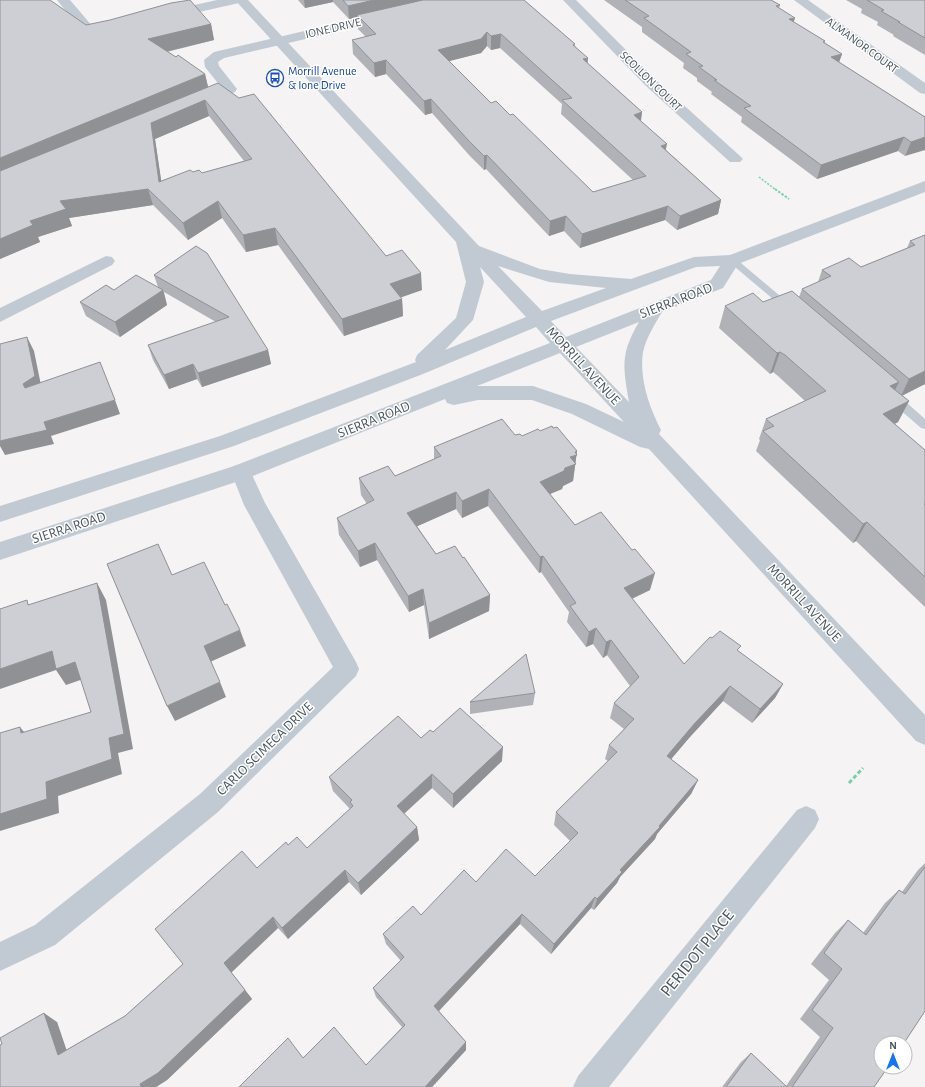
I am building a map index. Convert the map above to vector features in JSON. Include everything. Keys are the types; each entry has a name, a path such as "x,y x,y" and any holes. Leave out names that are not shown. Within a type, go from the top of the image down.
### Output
{"street":[{"path":"63,0 89,31 114,31 121,29"},
{"path":"157,18 234,0"},
{"name":"MORRILL AVENUE","path":"241,0 466,243 659,447 925,733"},
{"name":"SCOLLON COURT","path":"569,0 651,82 735,159"},
{"name":"ALMANOR COURT","path":"800,0 925,90"},
{"name":"IONE DRIVE","path":"186,107 230,89 212,67 211,60 219,55 279,40 398,14"},
{"name":"SIERRA ROAD","path":"0,514 227,441 416,369 539,319 694,262 732,260 925,186"},
{"path":"466,243 517,268 538,274 561,279 634,284"},
{"path":"416,369 464,320 476,282 466,243"},
{"path":"0,316 106,260"},
{"name":"SIERRA ROAD","path":"0,551 241,472 562,344 718,284 732,260"},
{"path":"655,309 642,332 634,351 633,369 640,408 659,447"},
{"path":"400,409 478,393 533,393 579,409 659,447"},
{"name":"CARLO SCIMECA DRIVE","path":"0,957 45,935 209,803 347,669 255,505 241,472"},
{"name":"PERIDOT PLACE","path":"589,1087 806,819"}],"lane":[{"path":"732,260 794,313"},
{"path":"883,389 925,425"}],"path":[{"path":"759,177 789,199"},
{"path":"849,783 863,768"}],"building":[{"path":"0,0 50,0 86,25 171,3 190,0 211,24 148,39 176,57 178,55 205,74 0,158"},
{"path":"343,0 374,0 348,6"},
{"path":"423,0 524,0 575,44 573,45 588,58 583,59 642,112 634,115 667,144 661,146 721,200 680,216 668,206 582,234 566,216 550,221 487,155 484,156 469,141 431,99 424,101 386,60 374,63 352,40 376,34 357,15","holes":["487,32 491,36 501,34 572,98 562,100 646,176 593,192 513,114 510,115 496,101 491,103 438,50 481,39"]},
{"path":"625,0 771,0 780,5 776,6 795,18 789,19 825,41 823,42 842,54 831,57 925,117 925,137 911,142 904,137 821,165 744,108 751,106 714,80 717,80 699,67 703,66 686,54 691,52 644,18 649,16"},
{"path":"867,0 925,0 925,38 881,11 884,10"},
{"path":"218,83 239,98 254,94 386,256 402,250 421,273 390,284 402,299 342,319 275,228 243,235 218,201 183,223 148,189 60,201 66,209 30,221 33,225 0,239 0,171","holes":["205,100 252,159 202,173 199,170 193,172 190,170 159,182 151,123"]},
{"path":"925,235 925,371 909,379 802,289 831,276 822,270 849,258 861,267 915,245 910,241"},
{"path":"196,246 207,253 268,350 198,373 193,364 164,375 148,345 229,317 154,275"},
{"path":"136,275 163,290 115,322 80,302 106,285 114,290"},
{"path":"792,291 899,382 890,386 909,401 883,414 925,450 925,577 867,522 863,524 763,431 774,426 766,419 826,391 785,355 780,352 777,353 725,306 753,293 763,302"},
{"path":"27,337 35,376 23,384 25,388 100,362 115,400 44,422 47,430 0,441 0,344"},
{"path":"502,419 515,435 520,434 522,436 538,429 540,431 552,426 553,428 557,427 577,451 575,452 577,455 570,457 576,464 565,468 564,471 540,482 575,525 601,512 632,550 635,549 655,573 624,588 684,664 710,637 712,638 720,631 741,646 737,650 783,684 760,709 730,686 695,723 667,756 698,780 659,826 660,827 620,870 622,872 597,899 595,897 554,944 522,914 434,1006 466,1042 425,1087 239,1087 288,1038 303,1058 334,1027 366,1065 405,1025 373,988 404,957 383,934 413,906 421,915 464,870 476,882 506,849 535,876 578,833 556,812 617,752 609,745 634,719 614,703 639,677 611,640 606,642 596,628 589,632 570,606 576,603 543,556 540,557 489,489 462,501 456,492 407,513 436,554 455,546 490,595 429,623 423,589 408,596 375,543 358,551 337,518 374,500 359,478 388,466 395,476 441,456 434,447"},
{"path":"158,544 172,575 204,562 225,605 227,604 240,630 204,646 220,682 167,706 107,564"},
{"path":"97,583 124,734 109,738 112,759 46,782 47,799 0,814 0,733 20,727 21,733 91,712 75,662 56,669 52,651 0,669 0,609 27,600 28,605"},
{"path":"526,654 535,693 470,702"},
{"path":"460,708 503,747 453,794 432,774 397,806 417,827 358,883 345,870 282,928 273,917 224,963 245,990 158,1073 140,1084 141,1087 0,1087 0,1045 2,1044 0,1038 44,1013 58,1055 125,1016 183,964 155,929 242,851 257,868 286,842 288,845 297,837 307,848 353,806 350,802 352,800 329,777 398,716 421,738 430,730 433,732"},
{"path":"925,867 925,1011 909,1035 873,1035 873,1075 882,1075 874,1087 792,1087 833,1028 812,1010 842,969 824,953 848,920 866,935 899,890 905,894"},
{"path":"751,1053 787,1087 726,1087"}],"place":[{"name":"Morrill Avenue & Ione Drive","path":"275,78"}]}
